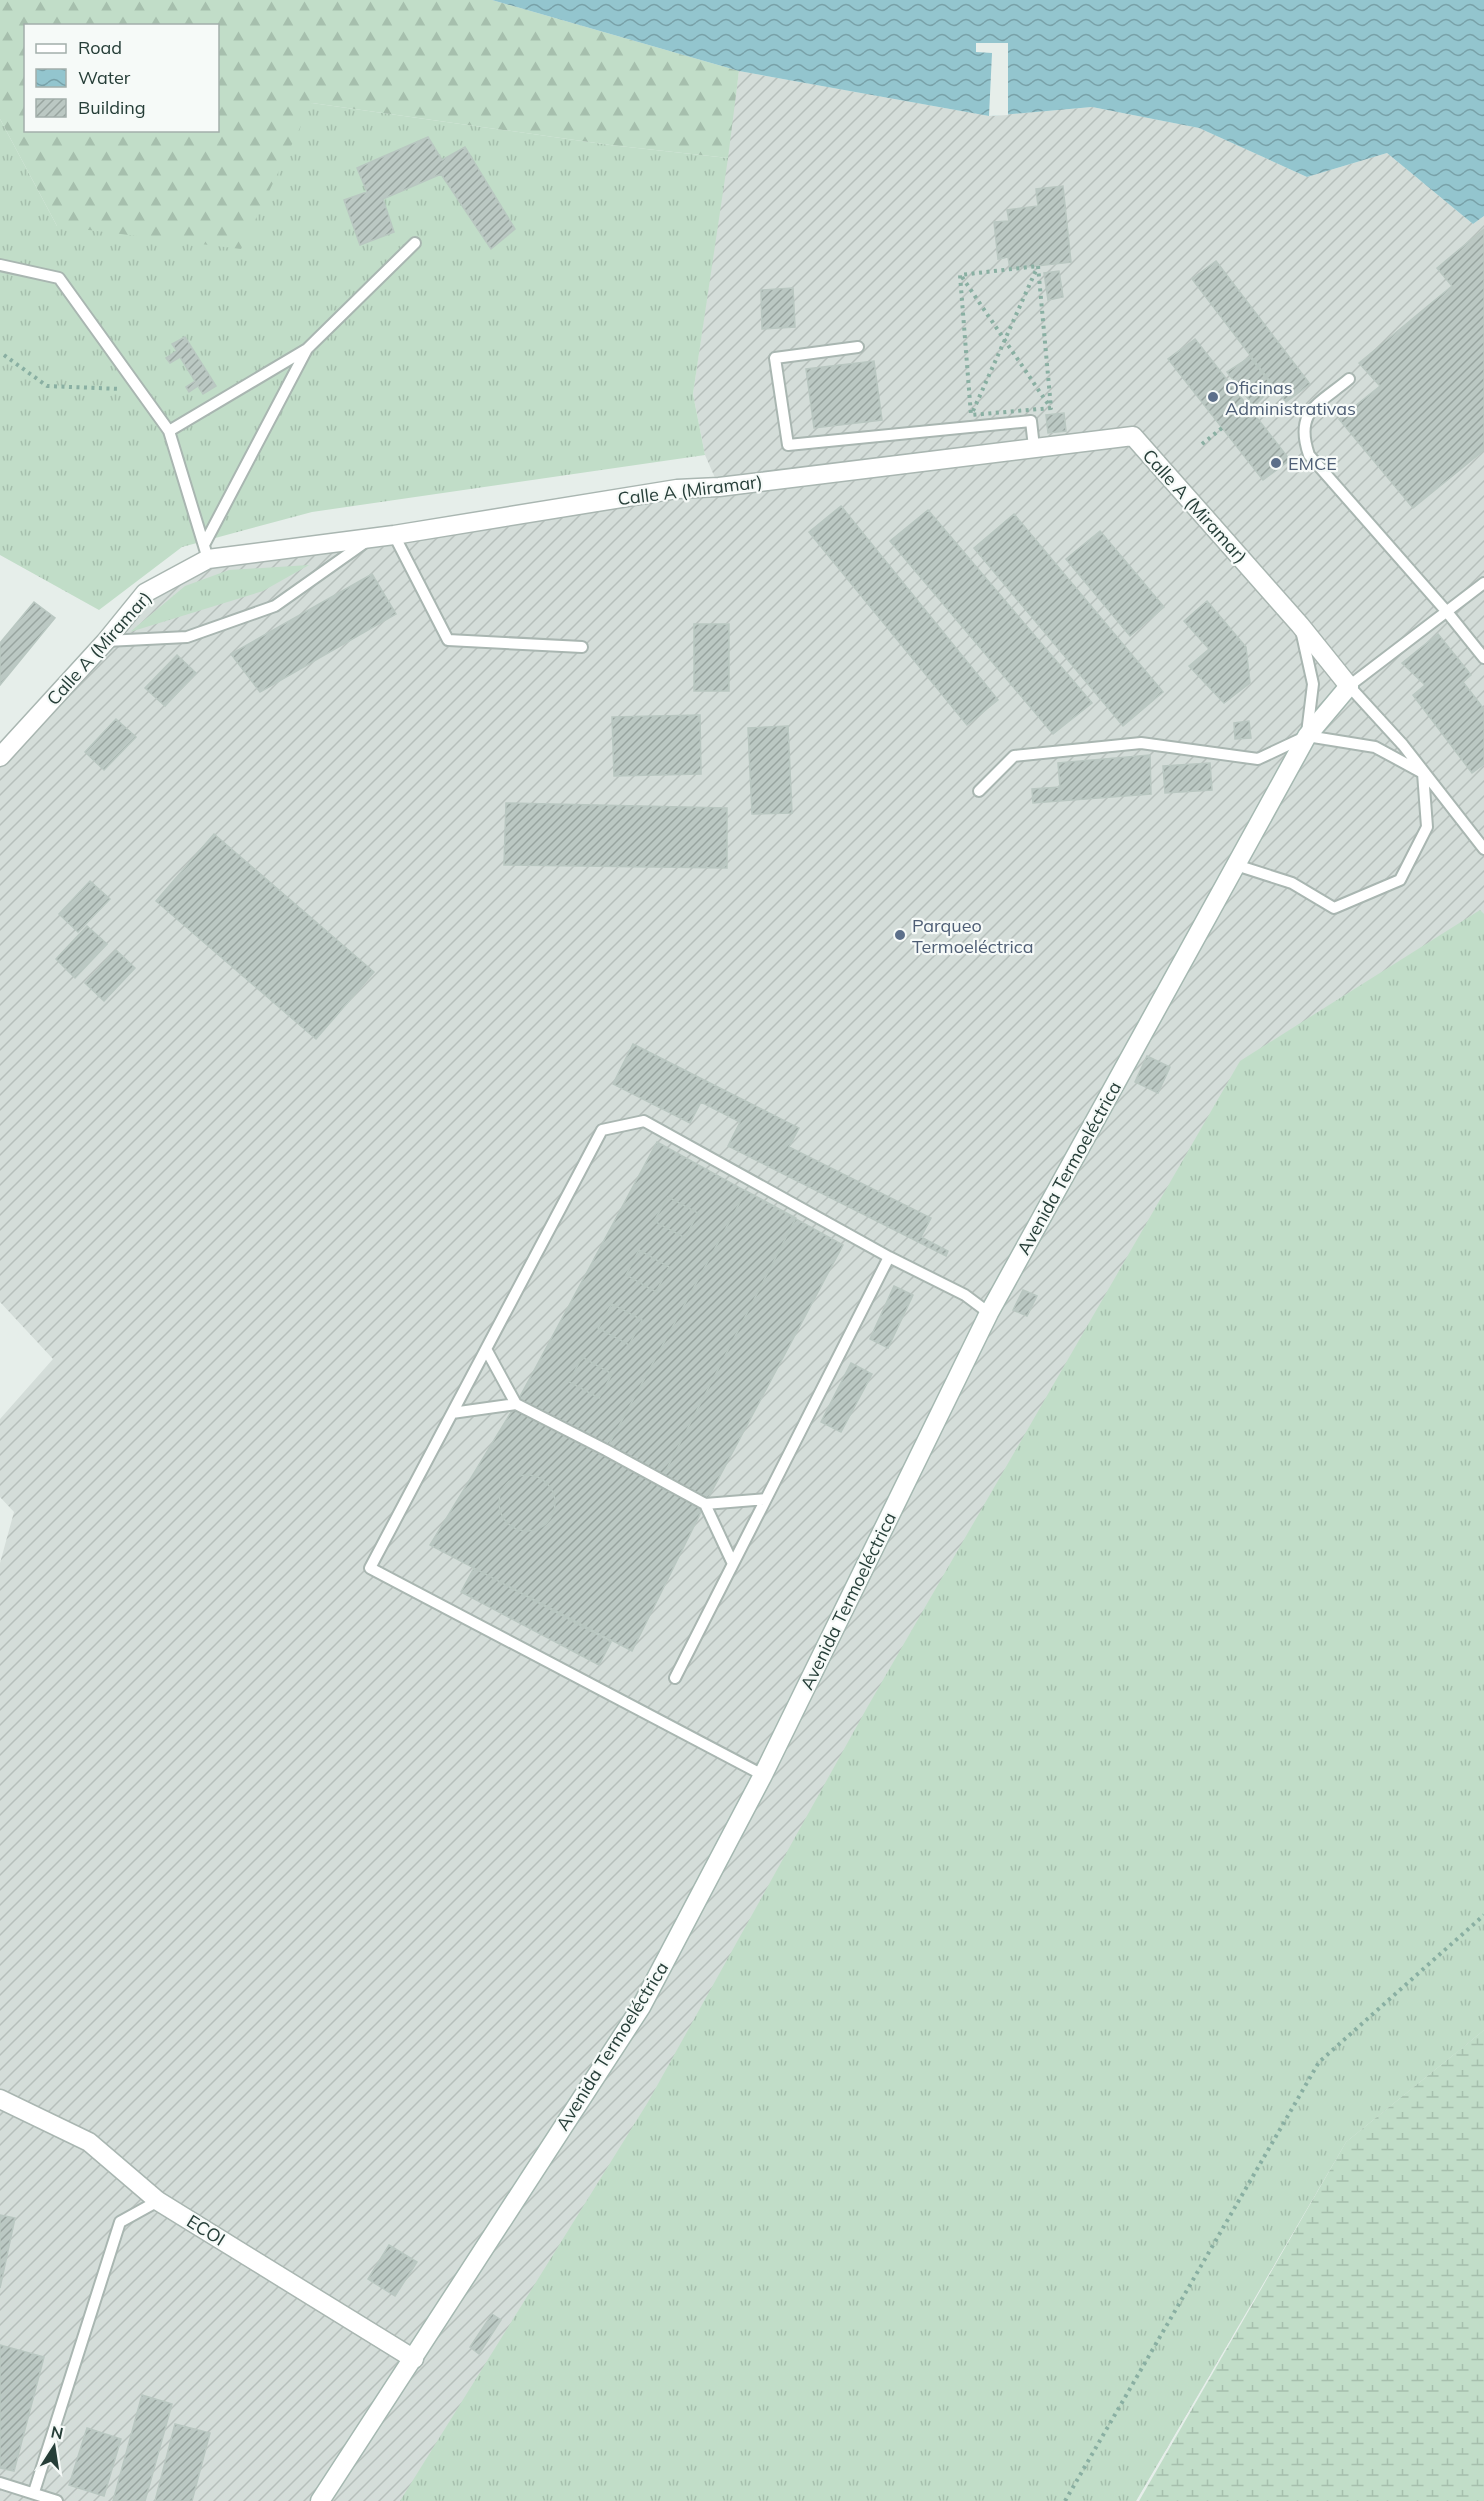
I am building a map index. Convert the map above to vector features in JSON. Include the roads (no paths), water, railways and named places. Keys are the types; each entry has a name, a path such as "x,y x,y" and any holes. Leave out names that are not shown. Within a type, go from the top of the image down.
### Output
{"main road":[{"name":"Calle A (Miramar)","path":"0,757 106,641 145,593 207,551 394,535 677,489 719,487 1133,436 1300,625 1349,686"},
{"name":"Avenida Termoeléctrica","path":"320,2501 640,2007 763,1774 990,1313 1307,736 1349,686"},
{"name":"ECOI","path":"0,2099 89,2142 158,2201 414,2359"}],"lane":[{"path":"170,431 307,349 416,243"},
{"path":"0,266 59,278 170,431 207,551"},
{"path":"858,347 776,358 788,445 1031,421 1034,447"},
{"path":"207,551 307,349"},
{"path":"1349,379 1312,410 1304,420 1302,435 1309,455 1448,612 1484,658"},
{"path":"394,535 448,640 582,647"},
{"path":"106,641 187,637 275,606 372,537"},
{"path":"1484,583 1349,686 1403,745 1484,849"},
{"path":"1300,625 1313,684 1307,736"},
{"path":"979,791 1014,756 1141,743 1258,759 1307,736 1375,747 1423,773"},
{"path":"1236,865 1292,883 1334,908 1400,880 1427,826 1423,773"},
{"path":"763,1774 370,1568 602,1130 644,1121 889,1257 965,1295 990,1313"},
{"path":"675,1678 889,1257"},
{"path":"486,1349 516,1404 705,1504 766,1498"},
{"path":"452,1413 516,1404"},
{"path":"705,1504 733,1564"},
{"path":"34,2492 120,2222 158,2201"},
{"path":"0,2483 57,2501"}],"water":[{"path":"492,0 1484,0 1484,216 1473,224 1387,153 1307,177 1199,128 1092,107 989,116 739,71"}],"place":[{"name":"Oficinas Administrativas","path":"1213,397"},
{"name":"EMCE","path":"1276,463"},
{"name":"Parqueo Termoeléctrica","path":"900,935"}]}
